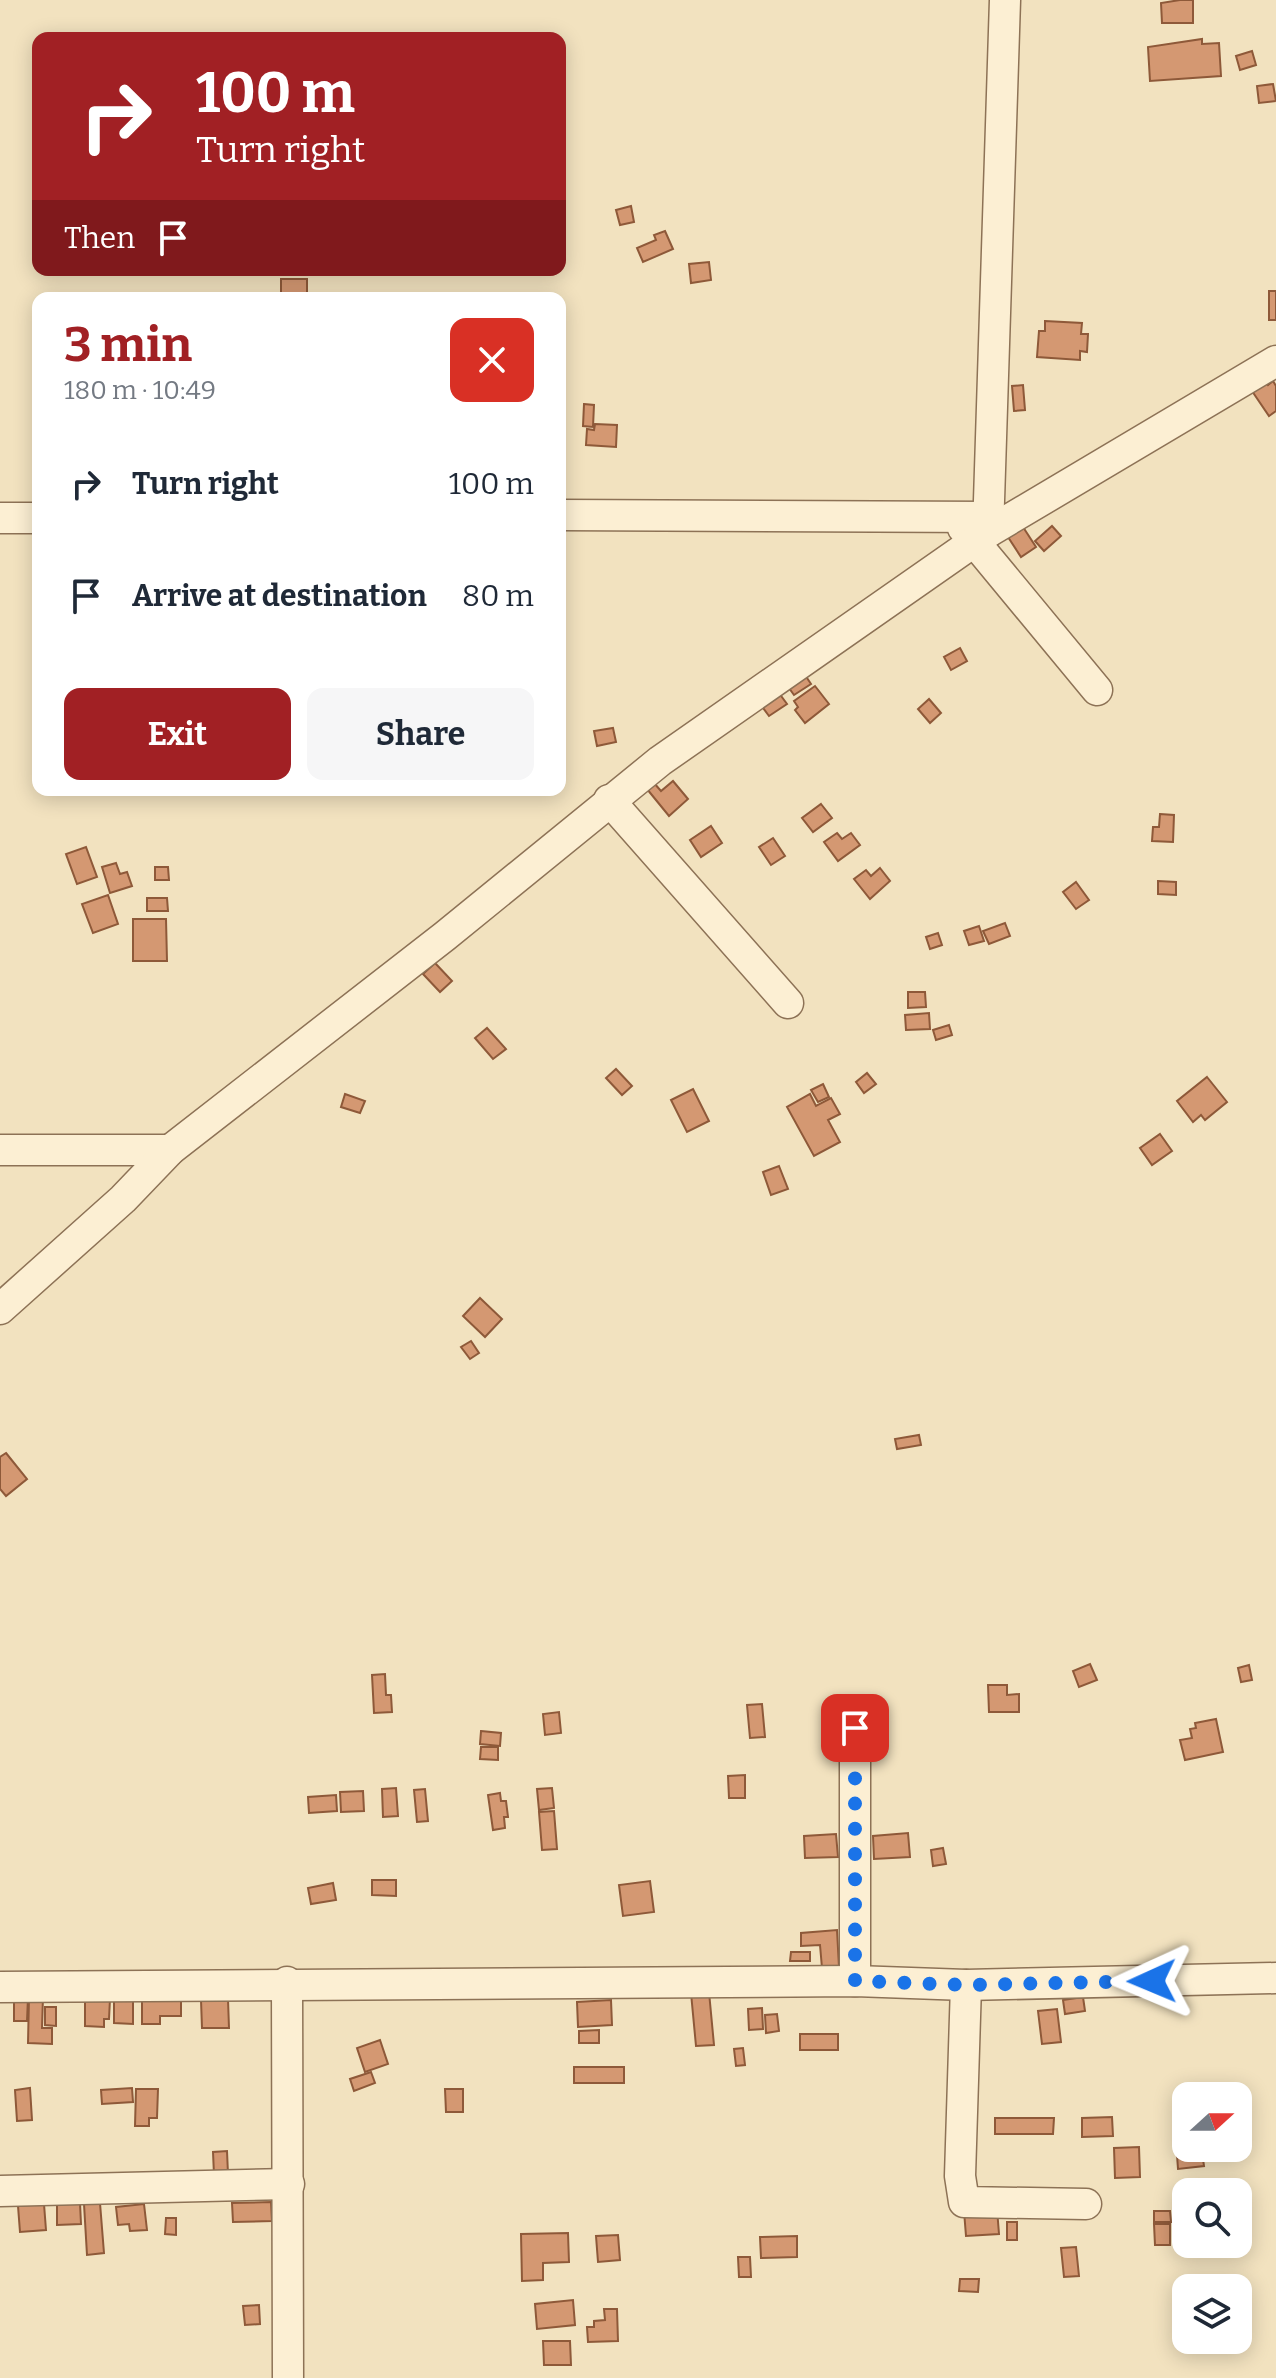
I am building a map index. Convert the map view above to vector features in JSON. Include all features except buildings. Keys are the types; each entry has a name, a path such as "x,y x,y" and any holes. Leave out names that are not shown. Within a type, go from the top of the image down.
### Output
{"street":[{"path":"983,530 1005,0"},
{"path":"0,1309 112,1209 170,1150 445,936 609,800 983,530 1276,361"},
{"path":"566,515 955,517 983,530 1097,690"},
{"path":"0,518 32,518"},
{"path":"609,800 788,1003"},
{"path":"0,1150 170,1150"},
{"path":"855,1728 855,1981"},
{"path":"0,1987 287,1982 855,1981 966,1985 1276,1978"},
{"path":"287,1982 288,2378"},
{"path":"966,1985 960,2176 964,2202 1086,2204"},
{"path":"0,2191 289,2184"}],"route":[{"path":"855,1728 855,1981 966,1985 1152,1981"}]}
